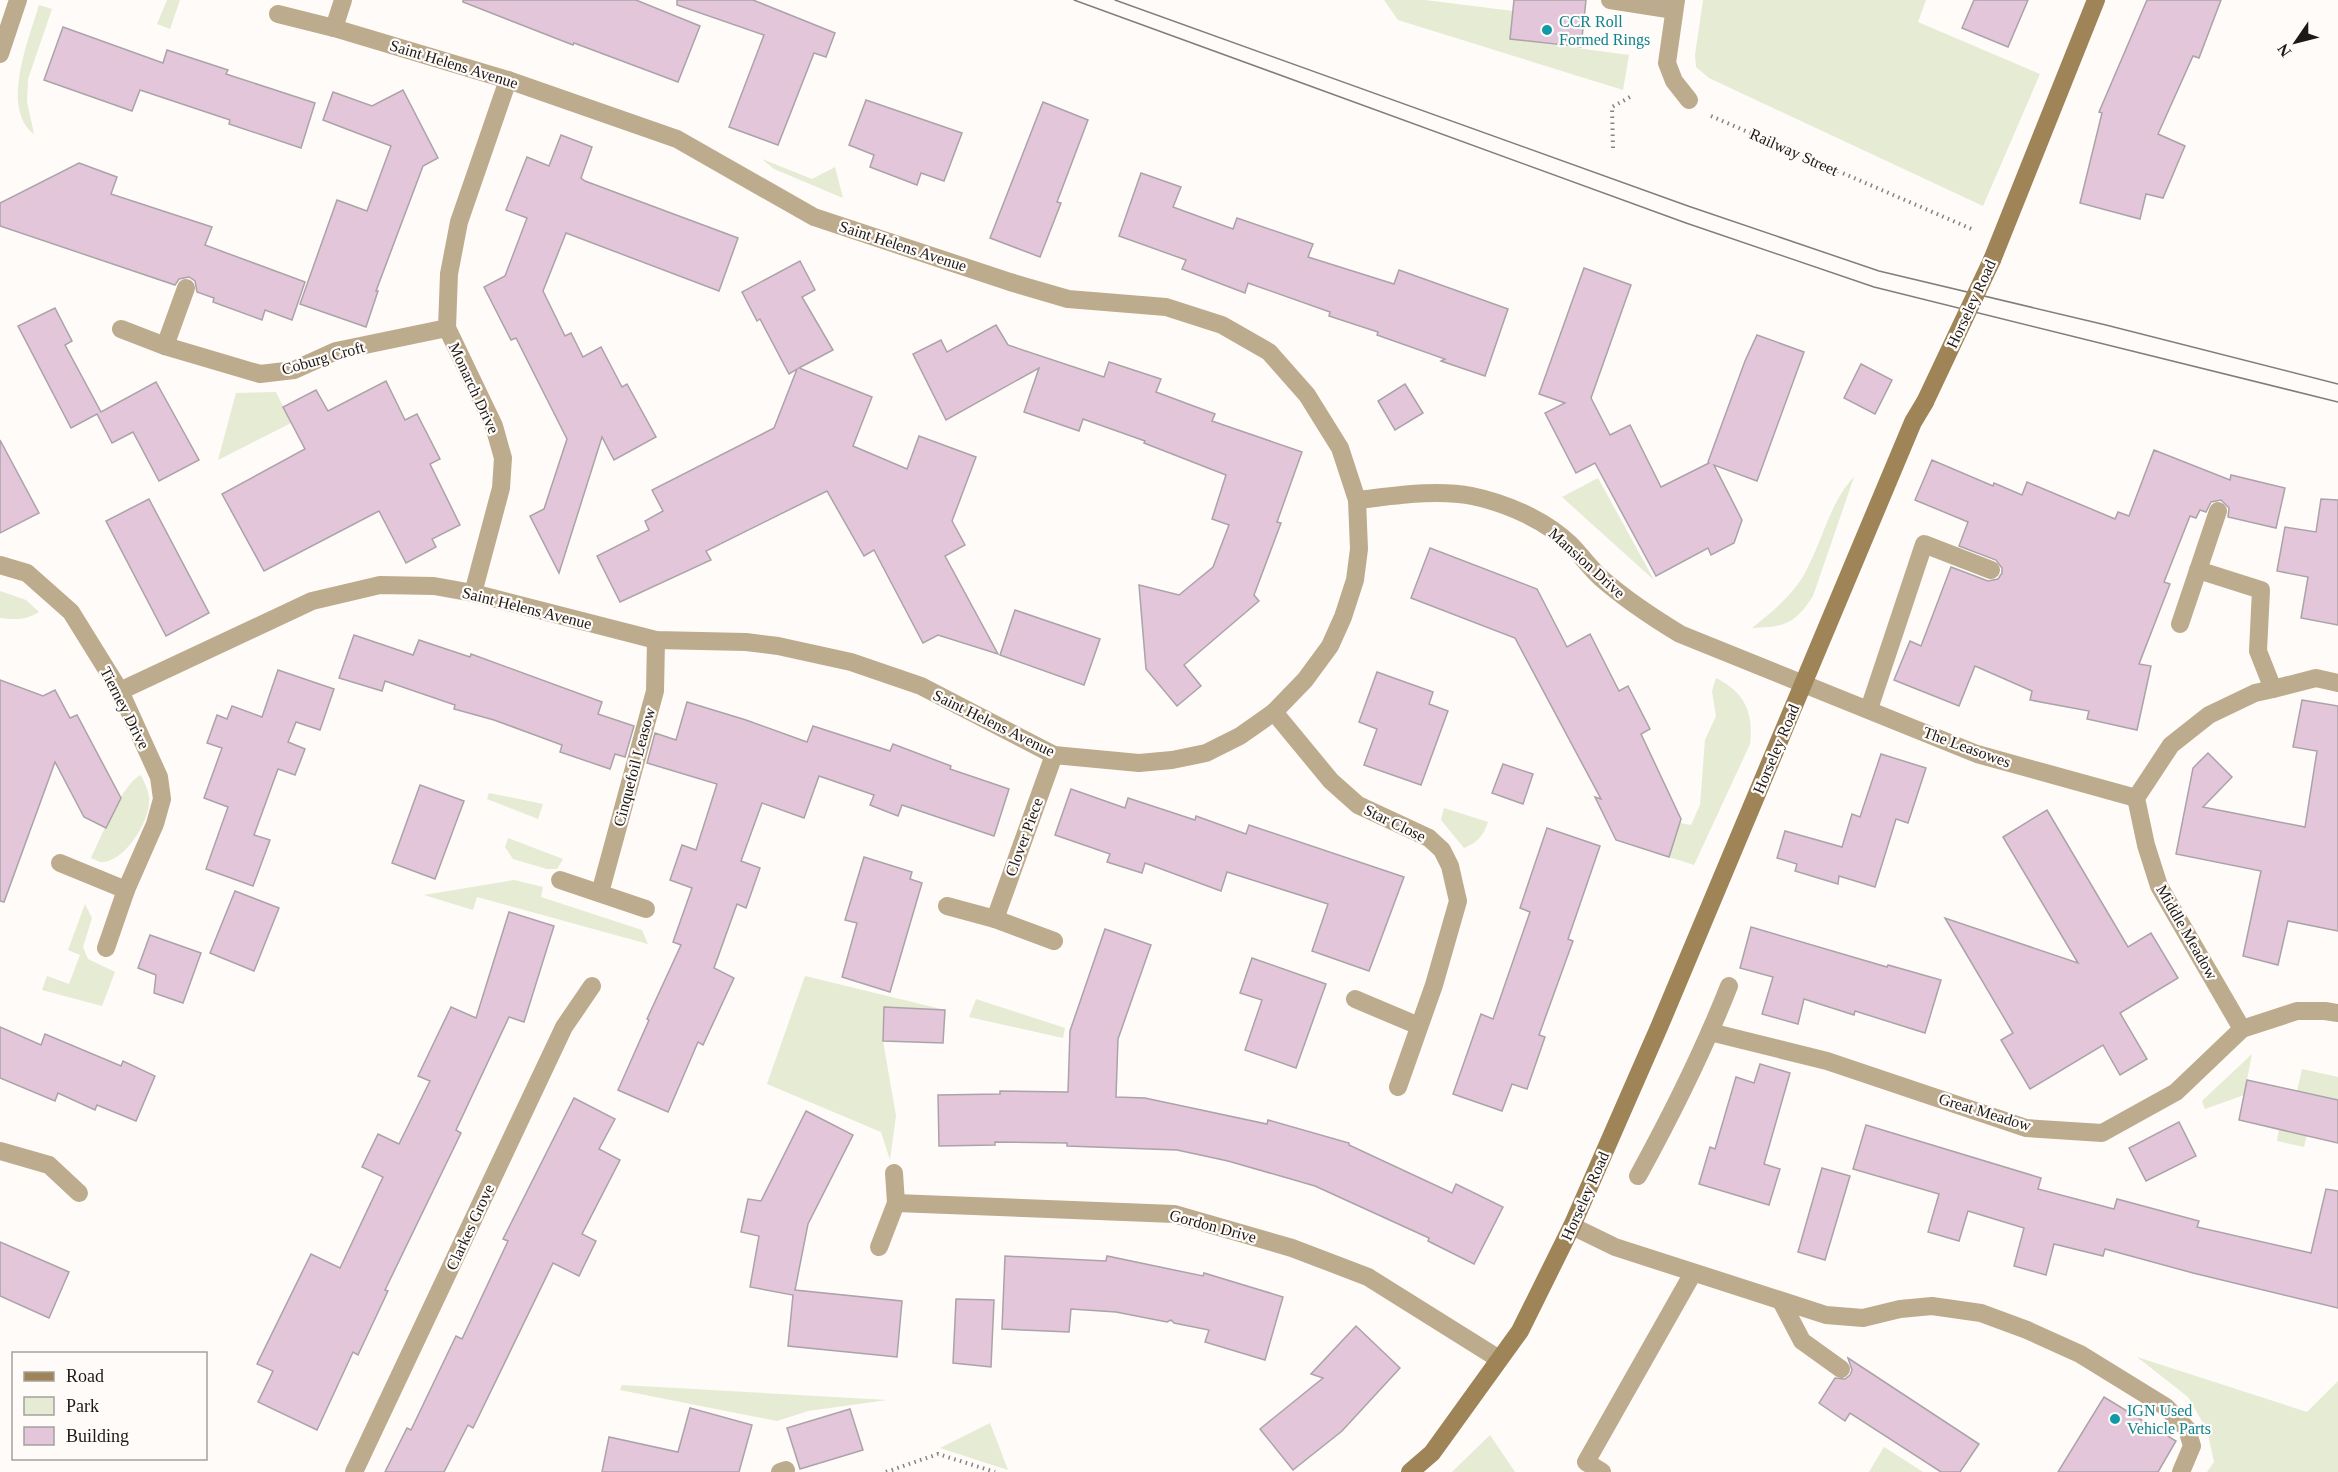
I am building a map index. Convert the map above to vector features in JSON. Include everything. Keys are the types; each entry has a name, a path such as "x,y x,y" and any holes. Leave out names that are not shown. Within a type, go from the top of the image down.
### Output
{"street":[{"path":"0,54 18,0"},
{"path":"334,28 343,0"},
{"path":"1610,0 1675,5 1667,63 1674,81 1689,100"},
{"name":"Horseley Road","path":"1410,1472 1432,1453 1520,1331 1572,1226 1660,1024 1912,422 1925,402 2000,242 2096,0"},
{"name":"Saint Helens Avenue","path":"120,692 312,601 380,585 434,585 656,640 746,642 778,646 851,662 921,686 1053,755 1138,763 1172,760 1206,753 1240,736 1274,712 1305,680 1330,646 1343,617 1355,580 1359,549 1357,500 1340,448 1307,395 1269,352 1222,325 1167,307 1068,299 1010,282 814,217 677,139 508,80 334,28 278,14"},
{"name":"Monarch Drive","path":"473,593 501,488 503,458 494,426 447,328 449,274 459,222 508,80"},
{"path":"165,345 186,288"},
{"name":"Coburg Croft","path":"121,329 260,374 294,369 336,351 447,328"},
{"name":"Mansion Drive","path":"1357,500 1425,494 1470,495 1497,502 1535,519 1568,543 1599,576 1639,609 1680,634 1804,683"},
{"path":"2180,624 2218,511"},
{"path":"1869,709 1924,544 1991,570"},
{"name":"Tierney Drive","path":"0,565 27,573 70,612 120,692 159,777 162,799 155,824 126,890 106,948"},
{"path":"2198,570 2261,590 2258,651 2273,688"},
{"name":"Cinquefoil Leasow","path":"600,893 655,691 656,640"},
{"path":"2136,798 2171,745 2209,715 2254,693 2273,688 2316,678 2338,683"},
{"name":"The Leasowes","path":"1804,683 1977,754 2136,798"},
{"name":"Star Close","path":"1274,712 1331,781 1358,805 1429,838 1442,850 1450,866 1458,901 1434,985 1398,1087"},
{"name":"Clover Piece","path":"995,919 1053,755"},
{"name":"Middle Meadow","path":"2136,798 2146,845 2159,886 2242,1029"},
{"path":"60,863 126,890"},
{"path":"560,880 646,909"},
{"path":"947,906 995,919 1054,941"},
{"name":"Clarkes Grove","path":"354,1472 564,1027 592,986"},
{"path":"1638,1176 1673,1113 1729,986"},
{"path":"1355,999 1419,1026"},
{"name":"Great Meadow","path":"1710,1032 1827,1061 2026,1128 2102,1133 2176,1092 2242,1029 2297,1011 2338,1013"},
{"path":"0,1151 49,1165 79,1193"},
{"path":"879,1248 896,1203 894,1173"},
{"name":"Gordon Drive","path":"896,1203 1174,1214 1292,1248 1368,1277 1499,1359"},
{"path":"1572,1226 1614,1247 1826,1315 1863,1318 1900,1309 1932,1306 1981,1313 2027,1330 2080,1354 2166,1407 2187,1429 2192,1446 2181,1472"},
{"path":"1602,1472 1586,1462 1693,1273"},
{"path":"1780,1301 1802,1341 1841,1369"}],"path":[{"path":"1613,148 1612,106 1630,97"},
{"name":"Railway Street","path":"1689,100 1712,116 2000,242"},
{"path":"886,1472 938,1454 995,1472"}],"green space":[{"path":"167,0 180,0 170,29 157,24"},
{"path":"1384,0 1425,0 1513,11 1510,39 1629,55 1623,90 1398,20"},
{"path":"1703,0 1926,0 1918,22 2040,74 1983,206 1709,78 1696,67 1695,55"},
{"path":"39,5 52,9 28,79 27,102 34,134 24,122 19,108 18,91 24,54"},
{"path":"762,159 812,179 835,167 843,198 774,169"},
{"path":"276,392 291,423 218,460 236,393"},
{"path":"1854,477 1813,596 1807,605 1801,613 1781,625 1752,628 1784,600 1797,585 1813,556 1833,508"},
{"path":"1598,478 1654,580 1562,497"},
{"path":"0,591 26,600 39,612 21,619 0,618"},
{"path":"1716,678 1734,690 1745,704 1750,722 1750,744 1694,865 1669,857 1680,823 1691,825 1700,805 1705,740 1716,716 1712,691"},
{"path":"141,775 146,786 149,806 135,838 119,856 109,861 100,862 91,858 119,800 134,780"},
{"path":"489,793 543,804 538,819 487,799"},
{"path":"1444,808 1488,822 1482,835 1464,848 1441,820"},
{"path":"508,838 563,859 557,869 547,869 513,859 505,847"},
{"path":"514,880 543,887 541,897 642,930 648,944 477,897 473,910 424,895"},
{"path":"85,904 92,918 83,947 88,959 115,972 102,1006 42,990 47,976 69,984 80,955 68,950"},
{"path":"805,976 945,1010 884,1008 883,1041 896,1116 890,1160 881,1132 767,1084"},
{"path":"976,999 1065,1028 1063,1038 969,1017"},
{"path":"2252,1054 2244,1095 2205,1109 2202,1101"},
{"path":"2302,1069 2338,1077 2338,1116 2309,1127 2304,1147 2277,1141 2279,1129 2288,1130"},
{"path":"2137,1357 2307,1412 2338,1381 2338,1472 2207,1472 2214,1462 2207,1430 2188,1397"},
{"path":"622,1385 887,1400 808,1411 777,1421 620,1390"},
{"path":"990,1423 1008,1470 940,1448"},
{"path":"1490,1435 1515,1472 1452,1472"},
{"path":"1884,1447 1923,1472 1869,1472"}],"building":[{"path":"463,0 636,0 700,26 678,82 574,43 573,45 463,2"},
{"path":"677,0 753,0 835,33 826,57 814,53 778,145 729,127 764,35 677,5"},
{"name":"CCR Roll Formed Rings","path":"1514,0 1586,0 1581,47 1510,39"},
{"path":"1974,0 2028,0 2008,47 1962,28"},
{"path":"2147,0 2221,0 2199,58 2193,56 2158,134 2185,146 2163,198 2146,194 2140,219 2080,203 2102,113 2099,112"},
{"path":"63,27 163,63 167,50 228,70 226,74 315,103 301,148 229,124 230,120 140,90 132,111 44,80"},
{"path":"403,90 438,158 423,166 376,291 378,291 366,327 300,304 337,200 367,211 391,146 323,120 333,92 372,106"},
{"path":"866,100 962,133 944,181 921,173 917,185 870,167 874,155 849,145"},
{"path":"1043,102 1088,120 1057,202 1061,203 1040,257 990,238"},
{"path":"561,135 592,147 581,178 585,181 738,238 719,291 566,233 543,291 565,336 571,333 583,357 601,347 622,387 627,384 656,437 614,460 602,437 559,573 530,516 544,509 567,439 516,338 511,340 484,287 505,276 527,218 506,210 527,157 549,166"},
{"path":"79,163 117,177 111,194 212,227 205,245 305,282 292,320 265,310 262,320 213,302 214,298 197,292 195,281 189,277 179,279 175,285 0,226 0,203"},
{"path":"1141,173 1181,187 1173,207 1233,229 1237,218 1313,244 1308,257 1394,284 1399,270 1508,309 1485,376 1377,335 1378,332 1329,316 1330,312 1248,283 1245,293 1182,269 1186,260 1119,236"},
{"path":"800,261 815,290 802,297 833,350 799,368 872,397 853,446 907,469 919,436 976,457 952,521 965,545 945,556 998,654 938,635 923,643 874,550 864,556 827,491 706,551 711,560 620,602 597,556 649,530 645,521 663,511 652,490 774,428 797,369 789,374 760,319 757,321 742,292"},
{"path":"1584,268 1631,285 1591,398 1610,435 1630,425 1661,487 1709,463 1745,361 1757,335 1804,352 1757,481 1714,465 1742,520 1734,543 1711,555 1708,548 1656,576 1595,463 1576,473 1545,413 1565,403 1539,394"},
{"path":"55,308 72,341 65,345 101,412 156,382 199,460 159,481 133,432 112,443 97,414 71,428 18,326"},
{"path":"996,325 1008,345 1104,377 1109,362 1161,379 1156,392 1215,414 1212,421 1302,452 1277,522 1281,523 1254,595 1259,601 1184,665 1201,686 1177,706 1146,669 1139,585 1179,595 1213,567 1229,525 1212,519 1226,475 1144,443 1145,441 1083,419 1079,431 1024,412 1039,368 946,420 913,354 941,340 947,352"},
{"path":"1861,364 1892,380 1875,414 1844,398"},
{"path":"386,381 405,420 417,414 440,459 430,464 460,525 432,539 436,547 406,563 379,511 264,571 222,494 305,449 283,407 316,390 328,411"},
{"path":"1405,384 1423,413 1395,430 1378,401"},
{"path":"0,440 39,513 0,533"},
{"path":"2154,450 2230,480 2231,475 2285,488 2276,528 2228,517 2229,508 2221,500 2211,502 2206,512 2200,510 2196,518 2190,516 2164,582 2170,584 2139,664 2151,666 2137,730 2087,719 2089,711 2030,700 2032,691 1975,666 1959,706 1894,680 1910,641 1921,646 1951,567 1988,581 1998,579 2002,573 2002,568 1996,560 1959,546 1968,522 1915,500 1932,460 1993,486 1994,483 2022,495 2027,482 2115,519 2118,512 2129,516"},
{"path":"149,499 209,613 166,636 106,521"},
{"path":"2321,499 2338,500 2338,625 2301,618 2308,577 2277,571 2285,527 2316,532"},
{"path":"1430,548 1537,589 1567,647 1590,634 1619,691 1628,686 1650,729 1641,734 1681,819 1669,857 1616,840 1595,797 1601,799 1515,638 1411,598"},
{"path":"1015,610 1100,639 1084,685 1000,655"},
{"path":"354,635 413,655 419,640 470,657 471,654 602,702 598,714 634,726 625,757 615,754 610,769 560,752 562,745 494,720 454,709 455,705 385,681 382,691 339,678"},
{"path":"278,670 334,689 320,730 296,722 288,742 305,749 295,775 278,769 254,835 270,840 253,886 206,869 228,807 204,798 222,748 207,743 217,715 227,719 232,706 262,717"},
{"path":"1377,672 1433,692 1429,704 1448,711 1421,785 1364,765 1377,729 1359,722"},
{"path":"0,680 43,696 55,690 70,718 77,715 121,798 106,828 84,817 55,762 4,902 0,901"},
{"path":"2302,700 2338,706 2338,931 2288,921 2278,965 2243,956 2261,871 2176,854 2193,768 2208,753 2232,777 2203,807 2305,827 2317,751 2293,747"},
{"path":"687,702 807,742 813,726 890,751 893,744 951,766 950,769 1009,789 994,836 902,805 898,816 870,805 874,795 819,776 804,818 762,803 741,861 760,868 746,908 737,904 714,968 734,978 703,1045 698,1042 668,1112 618,1090 681,945 673,942 692,888 670,880 682,845 696,850 717,784 647,763 655,733 676,740"},
{"path":"1881,754 1926,768 1908,823 1896,819 1875,887 1839,876 1838,884 1795,871 1797,864 1777,858 1785,831 1842,847 1852,814 1860,817"},
{"path":"1503,764 1533,774 1523,804 1492,793"},
{"path":"420,785 464,801 435,879 392,863"},
{"path":"1071,789 1125,808 1128,798 1195,820 1196,816 1246,834 1249,825 1404,877 1369,971 1312,951 1328,904 1227,872 1221,891 1145,863 1142,873 1107,862 1110,854 1055,835"},
{"path":"2047,810 2128,947 2151,933 2178,978 2120,1013 2147,1059 2120,1075 2103,1045 2030,1089 2001,1040 2013,1033 1945,918 2078,963 2003,837"},
{"path":"1547,828 1600,846 1568,939 1573,941 1539,1035 1545,1037 1527,1089 1512,1084 1502,1111 1453,1094 1481,1014 1493,1019 1530,912 1520,908"},
{"path":"864,857 912,872 910,879 922,883 890,992 842,977 857,923 845,920"},
{"path":"235,891 279,908 254,971 210,953"},
{"path":"509,912 554,926 524,1022 509,1017 456,1130 461,1133 385,1290 388,1291 358,1355 353,1352 317,1430 258,1402 273,1371 257,1364 311,1254 340,1268 383,1177 362,1167 378,1134 399,1144 430,1081 418,1076 451,1007 476,1018"},
{"path":"1751,927 1887,967 1888,965 1941,980 1925,1033 1855,1011 1854,1015 1804,999 1798,1024 1762,1014 1773,977 1740,968"},
{"path":"1105,929 1151,945 1118,1039 1116,1097 1145,1098 1267,1124 1268,1120 1349,1143 1452,1193 1456,1184 1503,1207 1474,1264 1428,1241 1429,1238 1315,1186 1228,1161 1177,1150 1067,1146 1067,1143 995,1142 995,1145 939,1146 938,1095 1000,1094 1000,1091 1068,1092 1070,1031"},
{"path":"150,935 201,953 183,1003 154,993 156,975 138,968"},
{"path":"1252,958 1326,984 1296,1068 1245,1050 1262,1000 1240,993"},
{"path":"884,1007 945,1010 943,1043 883,1041"},
{"path":"0,1027 41,1045 45,1034 121,1066 123,1061 155,1076 136,1121 97,1105 95,1110 58,1093 55,1101 0,1078"},
{"path":"1760,1064 1790,1073 1764,1164 1780,1169 1769,1205 1699,1184 1710,1147 1715,1149 1736,1077 1754,1083"},
{"path":"2247,1080 2338,1100 2338,1143 2239,1120"},
{"path":"574,1098 615,1119 599,1149 620,1160 582,1234 596,1241 579,1276 553,1263 473,1428 468,1425 444,1472 385,1472 407,1428 411,1430 456,1336 462,1339 508,1241 503,1239"},
{"path":"806,1111 853,1135 808,1224 795,1290 902,1301 897,1357 788,1346 793,1295 750,1287 759,1236 741,1232 748,1199 761,1201"},
{"path":"2179,1122 2196,1156 2146,1181 2129,1148"},
{"path":"1866,1125 2041,1178 2038,1189 2114,1209 2117,1199 2199,1221 2197,1227 2311,1253 2326,1189 2338,1191 2338,1308 2105,1249 2103,1256 2054,1244 2046,1275 2014,1266 2024,1228 1968,1211 1959,1241 1928,1232 1939,1194 1853,1169"},
{"path":"1822,1168 1850,1176 1825,1260 1798,1252"},
{"path":"0,1242 69,1272 49,1318 0,1296"},
{"path":"1005,1256 1106,1261 1107,1256 1203,1276 1204,1273 1283,1297 1265,1360 1205,1342 1209,1330 1174,1323 1171,1320 1167,1322 1116,1312 1071,1309 1069,1332 1002,1329"},
{"path":"956,1299 994,1300 991,1367 953,1363"},
{"path":"1356,1326 1400,1368 1342,1431 1293,1470 1260,1429 1323,1378 1311,1374"},
{"path":"1848,1358 1979,1444 1960,1472 1941,1472 1850,1413 1845,1421 1819,1403 1835,1378 1845,1379 1850,1375 1852,1370"},
{"name":"IGN Used Vehicle Parts","path":"2104,1397 2176,1441 2158,1472 2058,1472"},
{"path":"690,1408 752,1425 739,1472 602,1472 609,1437 678,1452"},
{"path":"850,1409 863,1450 800,1469 787,1428"}],"tram line":[{"path":"1074,0 1686,223 1874,287 2338,402"},
{"path":"1115,0 1688,206 1879,271 2106,325 2338,384"}],"place":[{"name":"CCR Roll Formed Rings","path":"1547,30"},
{"name":"IGN Used Vehicle Parts","path":"2115,1419"}]}
